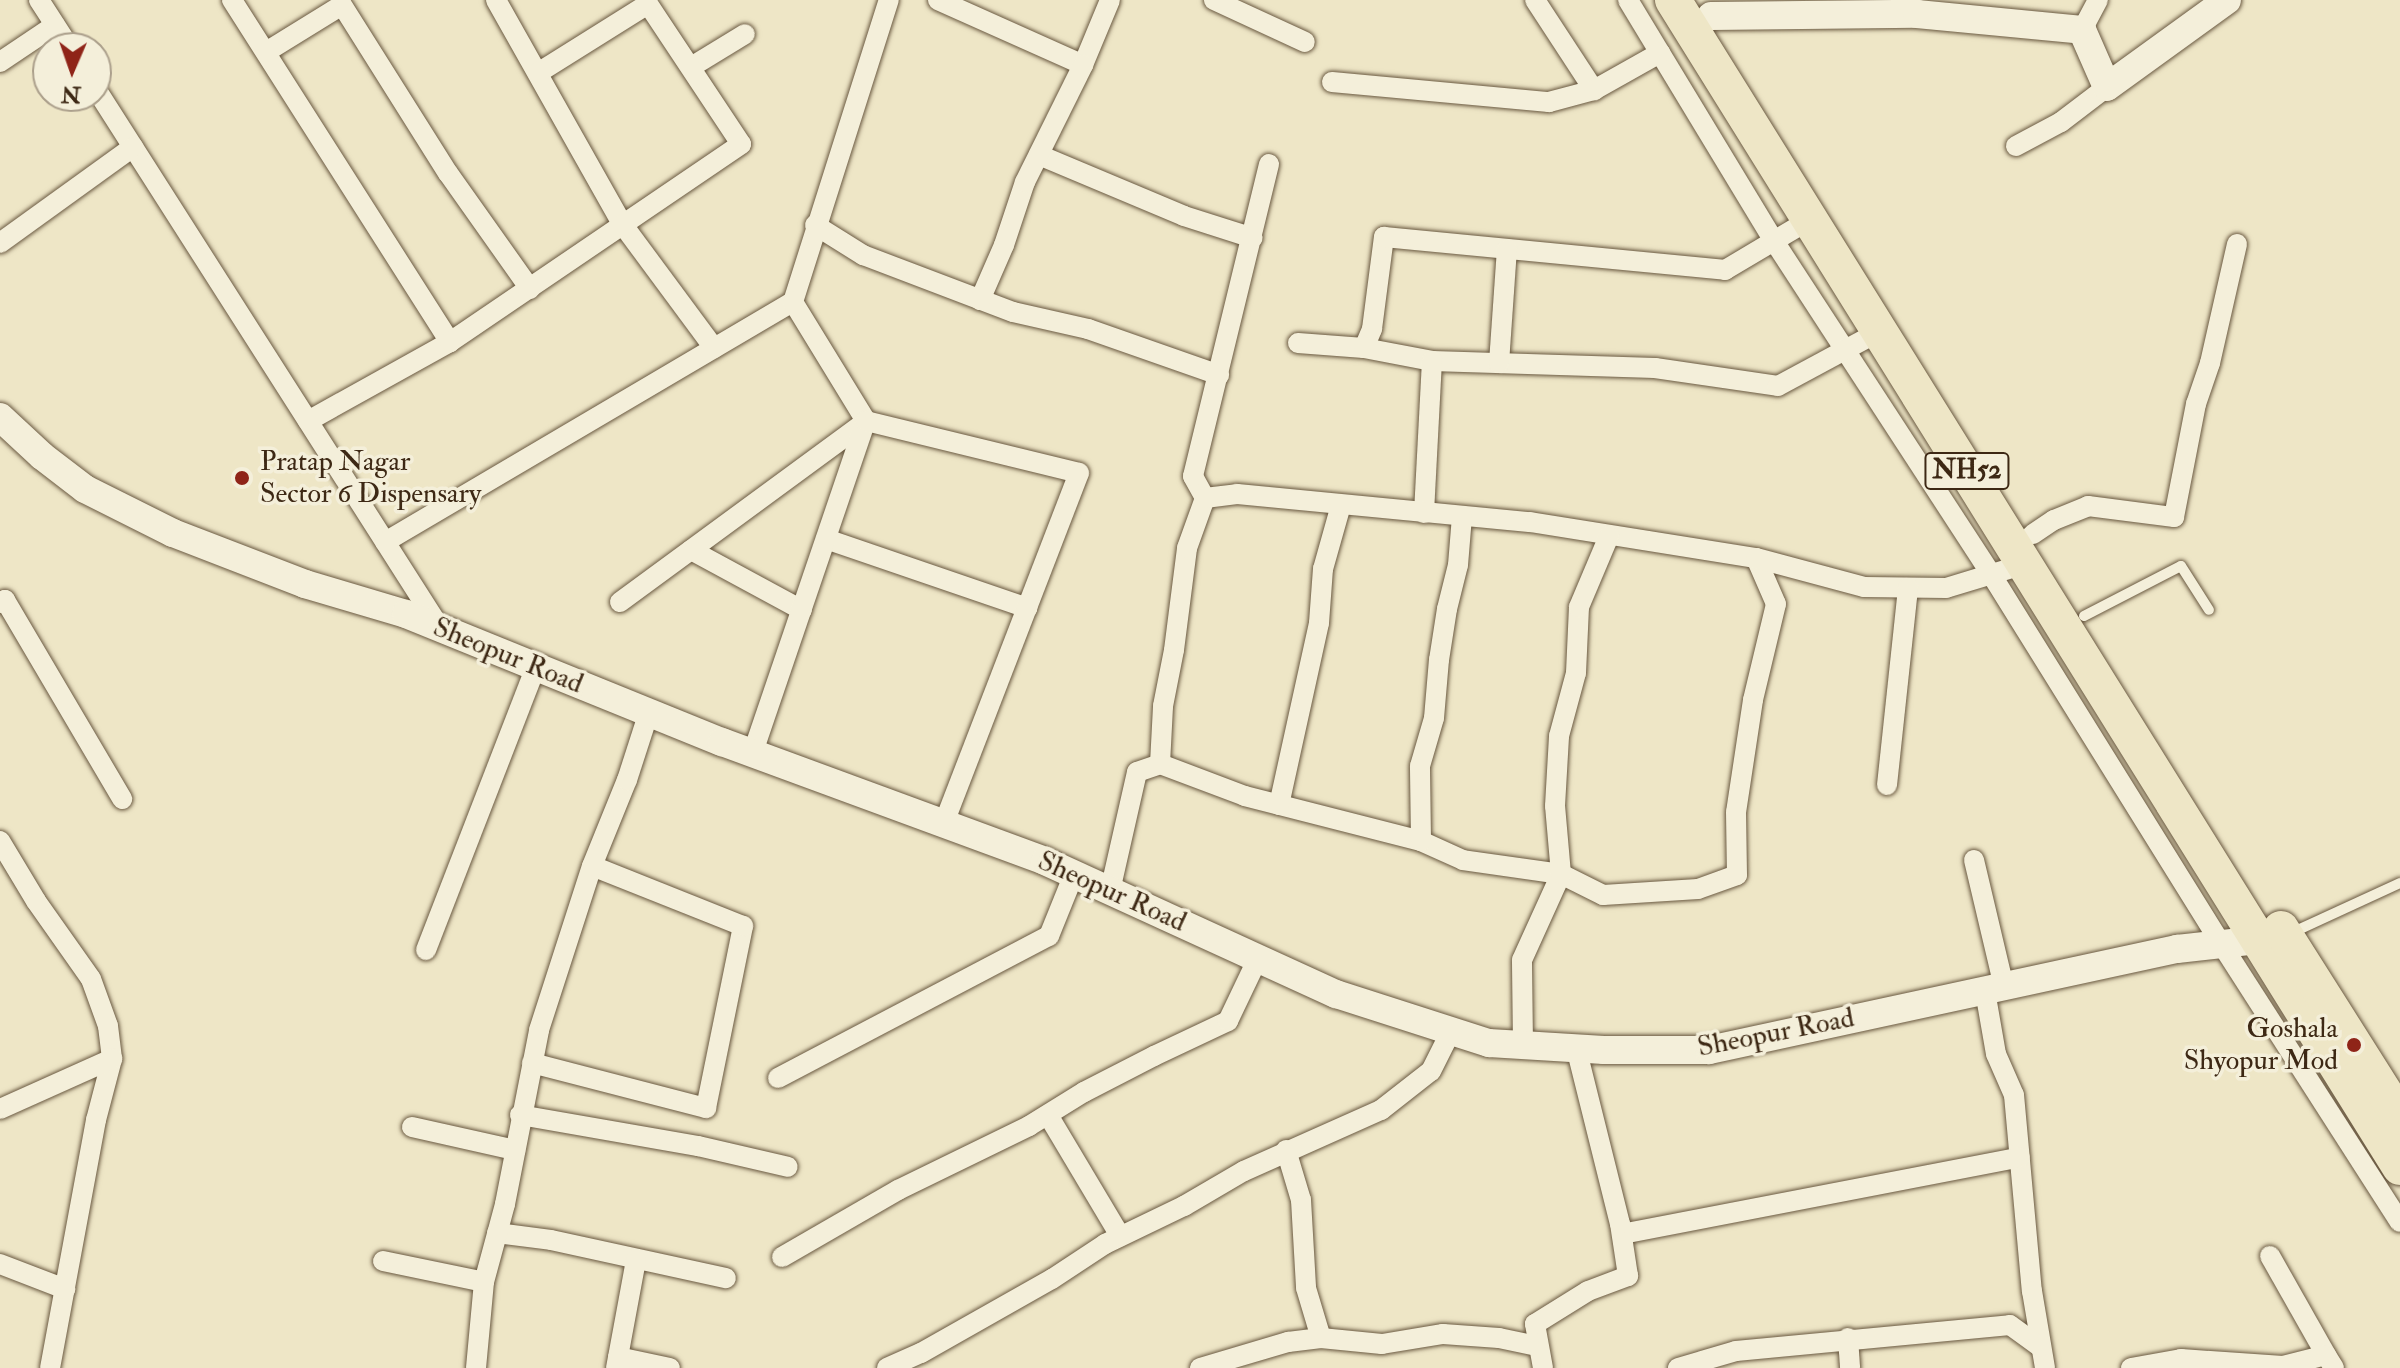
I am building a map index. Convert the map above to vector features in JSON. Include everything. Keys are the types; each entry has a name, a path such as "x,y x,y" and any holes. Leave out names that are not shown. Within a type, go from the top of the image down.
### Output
{"highway":[{"name":"NH52","path":"1673,0 1880,331 2016,557 2273,939 2400,1117"},
{"name":"NH52","path":"1706,8 2016,557 2084,616 2273,939 2400,1167"}],"street":[{"path":"39,0 60,32"},
{"path":"232,0 450,342"},
{"path":"496,0 623,225 714,348"},
{"path":"385,542 793,302 889,0"},
{"path":"938,0 1083,65"},
{"path":"980,300 1039,155 1083,65 1110,0"},
{"path":"1214,0 1305,42"},
{"path":"1535,0 1594,90"},
{"path":"1628,0 1774,241 1846,351 2016,557 2222,945 2400,1222"},
{"path":"2082,30 2098,0"},
{"path":"2016,146 2061,122 2227,0"},
{"path":"308,421 450,342 741,144 650,2 538,73"},
{"path":"266,52 342,5 448,173 530,289"},
{"path":"1706,8 1917,7 2082,30"},
{"path":"0,62 55,25"},
{"path":"2082,30 2107,87"},
{"path":"691,67 745,34"},
{"path":"1332,82 1549,102 1594,90 1660,53"},
{"path":"111,112 440,628"},
{"path":"0,243 133,147"},
{"path":"1039,155 1184,216 1253,238"},
{"path":"1160,764 1163,706 1174,650 1187,548 1205,498 1193,476 1269,164"},
{"path":"1364,348 1372,329 1384,237 1631,258 1725,270 1811,219"},
{"path":"815,225 863,255 980,300 1013,312 1088,329 1219,375"},
{"path":"1205,498 1237,494 1530,522 1756,558 1864,587 1946,588 2016,557 2054,520 2088,506 2174,517 2196,404 2210,363 2237,244"},
{"path":"1499,363 1507,249"},
{"path":"793,302 866,421 1079,473 944,822"},
{"path":"1298,343 1364,348 1432,361 1655,368 1778,386 1880,331"},
{"path":"1424,513 1432,361"},
{"name":"Sheopur Road","path":"0,417 85,489 173,533 305,584 440,628 649,712 944,822 1074,874 1336,994 1489,1043 1709,1050 2177,949 2273,939"},
{"path":"753,752 866,421"},
{"path":"620,602 866,421"},
{"path":"1279,805 1319,623 1323,569 1341,505"},
{"path":"1421,841 1420,766 1434,718 1439,660 1458,565 1462,516"},
{"path":"1523,1045 1522,960 1561,874 1555,806 1559,736 1576,673 1579,607 1594,578 1609,536"},
{"path":"826,539 1027,608"},
{"path":"691,550 802,610"},
{"path":"1110,891 1137,772 1160,764 1279,805 1421,841 1463,860 1561,874 1603,895 1698,889 1737,875 1736,812 1753,700 1776,604 1756,558"},
{"path":"1887,785 1908,588"},
{"path":"0,603 5,600 122,799"},
{"path":"426,950 536,667"},
{"path":"476,1368 484,1282 532,1063 560,960 649,712"},
{"path":"0,841 36,901 91,979 108,1026 112,1059 96,1120 50,1368"},
{"path":"1974,860 1994,989 1996,1054 2014,1095 2040,1347 2045,1368"},
{"path":"532,1063 706,1108 743,926 592,866"},
{"path":"778,1078 1049,936 1074,874"},
{"path":"782,1257 898,1190 1048,1115 1112,1077 1228,1021 1258,958"},
{"path":"887,1368 921,1353 1120,1236 1286,1150 1381,1110 1431,1071 1451,1031"},
{"path":"1543,1368 1535,1324 1588,1291 1628,1276 1622,1234 1591,1118 1588,1086 1576,1048"},
{"path":"2,1101 112,1059"},
{"path":"520,1115 698,1146 788,1167"},
{"path":"1048,1115 1120,1236"},
{"path":"412,1127 515,1150"},
{"path":"1286,1150 1301,1200 1306,1288 1321,1338"},
{"path":"1622,1234 2020,1157"},
{"path":"497,1233 551,1240 726,1278"},
{"path":"2131,1368 2181,1359 2283,1366 2330,1362 2270,1256"},
{"path":"636,1260 617,1363 670,1368"},
{"path":"383,1261 484,1282"},
{"path":"0,1264 65,1289"},
{"path":"1678,1368 1710,1364 1736,1351 2010,1325 2040,1347"},
{"path":"1200,1368 1224,1364 1288,1342 1321,1338 1382,1344 1443,1334 1499,1338 1538,1346"},
{"path":"1848,1338 1850,1368"}],"lane":[{"path":"2084,616 2181,566 2209,610"},
{"path":"2273,939 2400,883"}],"place":[{"name":"Pratap Nagar Sector 6 Dispensary","path":"242,478"},
{"name":"Goshala Shyopur Mod","path":"2354,1045"}]}
